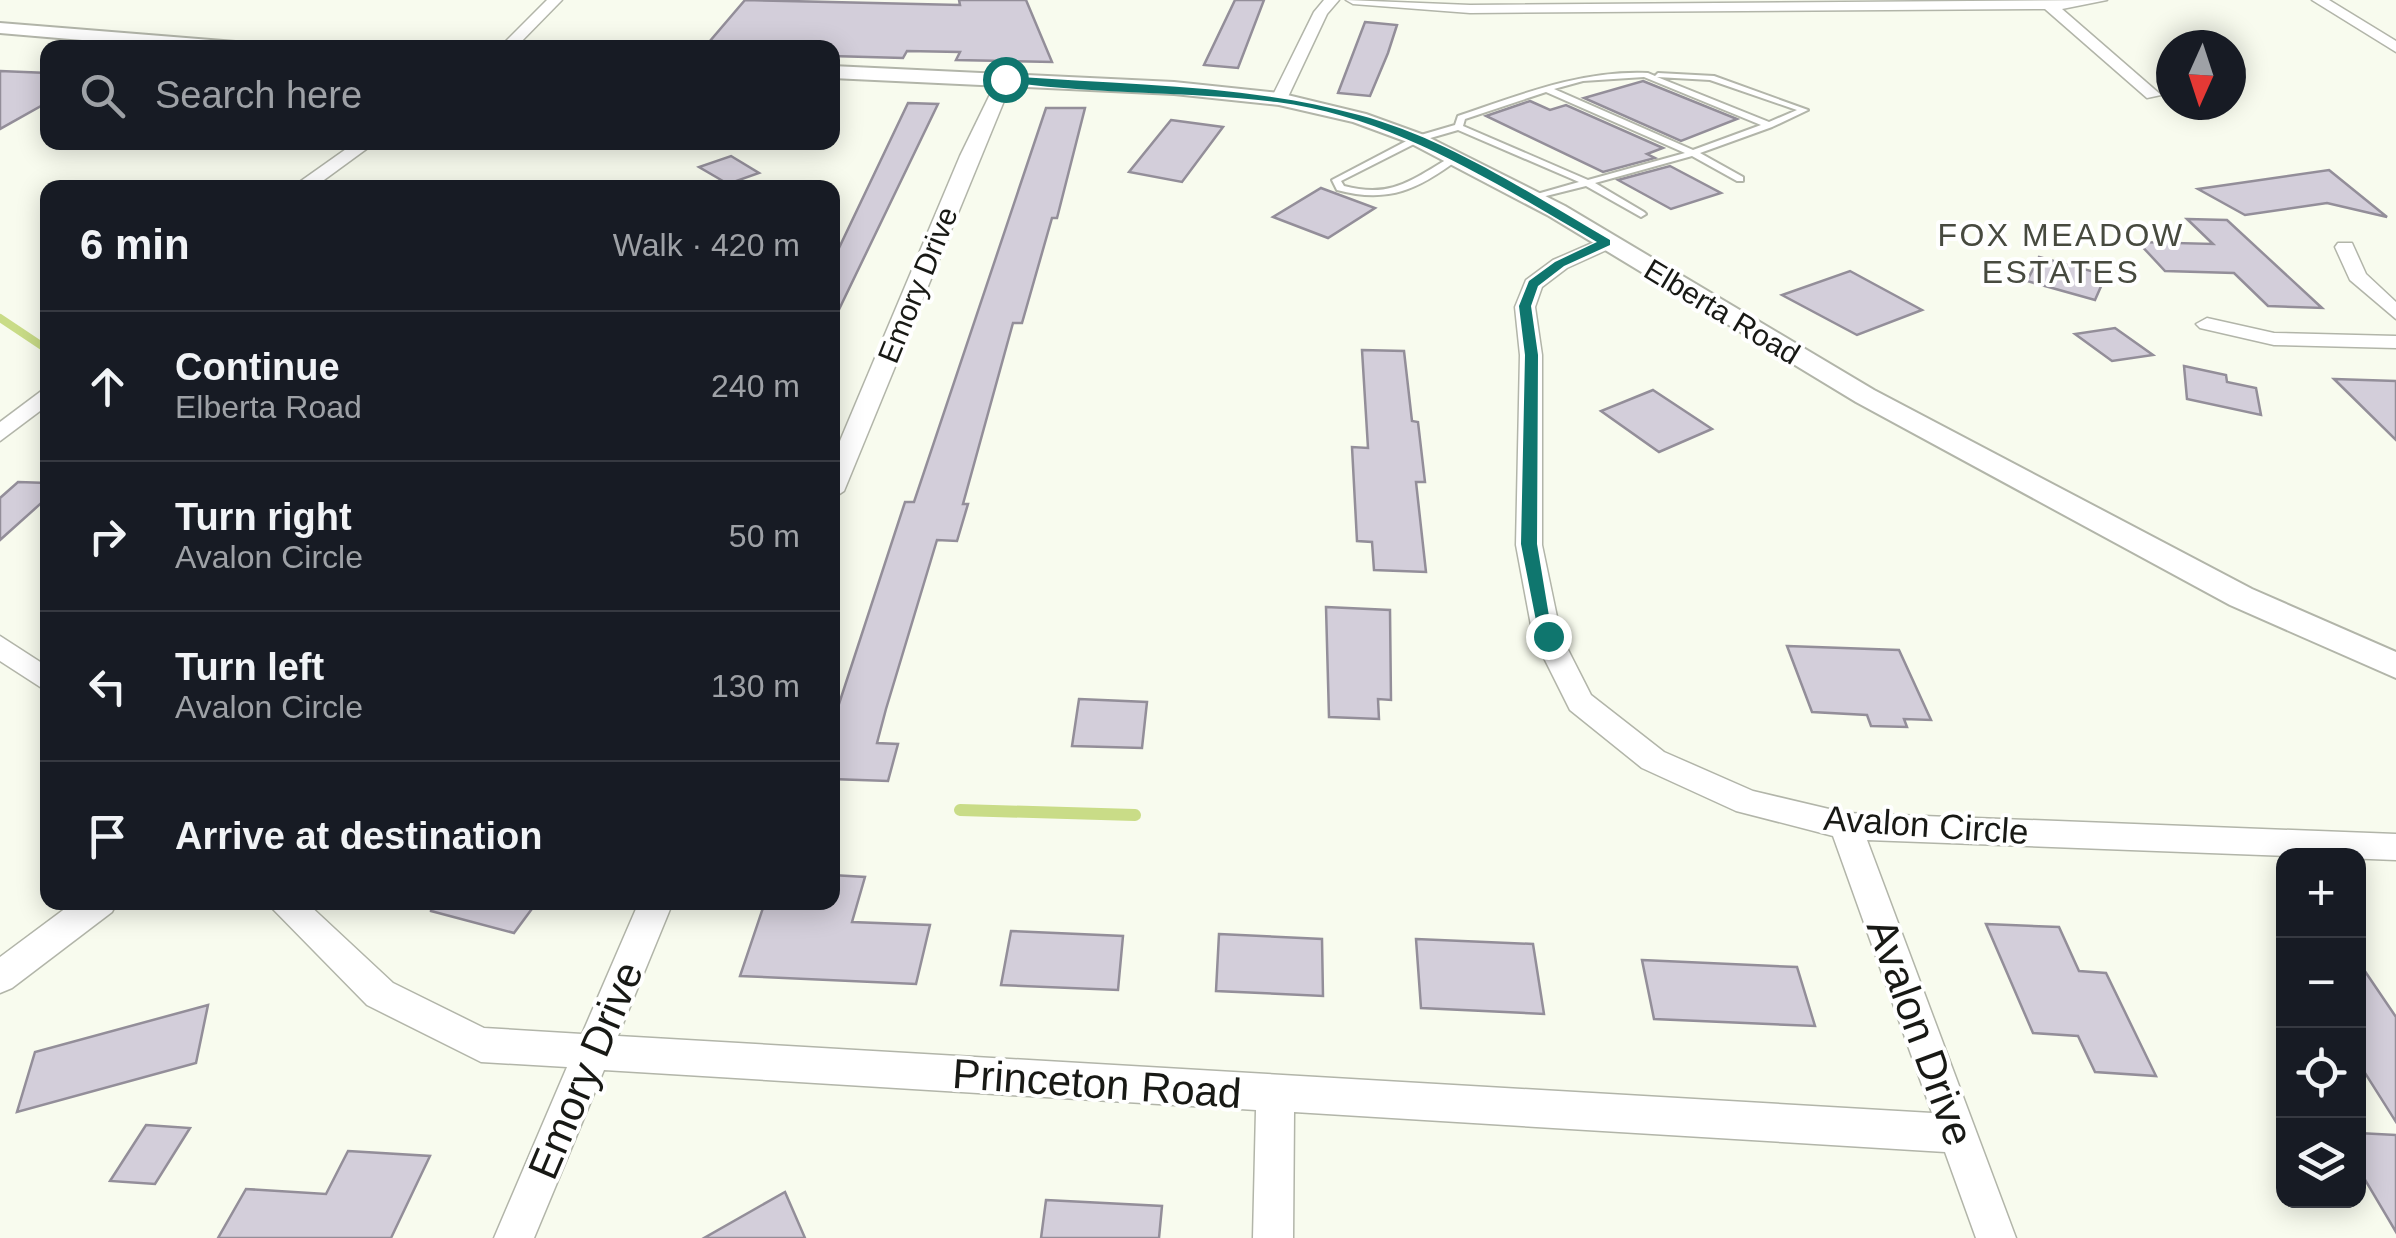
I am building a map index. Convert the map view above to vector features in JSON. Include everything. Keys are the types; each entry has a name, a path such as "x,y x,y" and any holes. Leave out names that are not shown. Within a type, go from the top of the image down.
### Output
{"street":[{"path":"514,40 555,0"},
{"path":"1279,100 1321,12 1332,0"},
{"path":"1352,0 1470,10 2048,5 2100,0"},
{"path":"2320,0 2396,47"},
{"path":"2048,5 2153,94"},
{"path":"0,28 149,40"},
{"name":"Elberta Road","path":"840,72 1005,79 1279,100 1359,118 1417,139 1532,198 1916,424 2241,597 2396,666"},
{"name":"Emory Drive","path":"840,471 969,156 1005,79"},
{"path":"312,180 356,150"},
{"name":"Avalon Circle","path":"1606,243 1560,264 1533,284 1525,306 1531,355 1529,544 1548,636 1580,702 1653,760 1748,802 1846,826 2393,851"},
{"path":"2345,247 2357,276 2396,313"},
{"path":"2207,324 2274,339 2396,342"},
{"path":"0,434 40,401"},
{"path":"0,646 40,676"},
{"name":"Avalon Drive","path":"1846,826 1996,1238"},
{"path":"0,977 89,910"},
{"name":"Princeton Road","path":"291,910 380,994 482,1044 1959,1134"},
{"name":"Emory Drive","path":"514,1238 653,910"},
{"path":"1273,1238 1276,1095"}],"lane":[{"path":"1645,75 1769,125"},
{"path":"1458,126 1461,118 1546,89 1583,79 1645,75 1711,78 1804,110 1693,152 1532,198"},
{"path":"1546,89 1693,152 1740,179"},
{"path":"1456,158 1386,196 1369,198 1340,188 1336,180 1417,139 1458,126 1584,181 1642,214"}],"building":[{"path":"745,0 960,5 959,0 1026,0 1052,62 956,60 960,52 907,51 903,58 840,56 840,40 711,40"},
{"path":"1235,0 1264,0 1238,68 1204,65"},
{"path":"1365,22 1397,25 1388,53 1370,96 1338,93"},
{"path":"0,71 40,73 40,106 0,129"},
{"path":"1643,81 1737,119 1681,141 1584,98"},
{"path":"1530,101 1550,110 1566,105 1663,148 1647,154 1655,158 1603,172 1486,116"},
{"path":"908,103 938,104 840,307 840,246"},
{"path":"1046,108 1085,108 1057,218 1052,218 1022,323 1013,323 963,504 968,504 957,541 937,540 886,709 877,743 898,744 888,781 840,779 840,701 905,502 914,502"},
{"path":"1171,120 1223,127 1182,182 1129,172"},
{"path":"731,156 759,173 739,180 721,180 699,167"},
{"path":"1670,166 1721,193 1671,209 1618,180"},
{"path":"2329,170 2387,217 2327,203 2245,215 2198,189"},
{"path":"1321,188 1375,208 1328,238 1273,217"},
{"path":"2187,219 2227,220 2322,308 2268,306 2234,273 2165,271 2138,242 2213,244"},
{"path":"2039,257 2106,275 2095,300 2027,281"},
{"path":"1850,271 1922,310 1857,335 1782,295"},
{"path":"2115,328 2153,355 2112,361 2075,334"},
{"path":"1362,350 1404,351 1412,421 1418,422 1425,482 1416,482 1426,572 1374,570 1372,542 1357,541 1352,447 1368,448"},
{"path":"2184,366 2226,375 2227,382 2256,388 2261,415 2187,399"},
{"path":"2334,379 2396,381 2396,440"},
{"path":"1653,390 1712,429 1659,452 1601,411"},
{"path":"18,482 40,483 40,504 0,540 0,498"},
{"path":"1326,607 1390,610 1391,700 1378,699 1379,719 1329,717"},
{"path":"1787,646 1899,650 1931,720 1904,719 1907,727 1871,726 1867,715 1812,712"},
{"path":"1079,699 1147,702 1142,748 1072,746"},
{"path":"840,875 865,877 852,922 930,925 916,984 740,976 762,910 840,910"},
{"path":"431,910 531,910 514,933"},
{"path":"1986,924 2059,927 2079,971 2106,973 2156,1076 2095,1072 2078,1036 2033,1033"},
{"path":"1011,931 1123,936 1118,990 1001,985"},
{"path":"1219,934 1322,939 1323,996 1216,991"},
{"path":"1416,939 1533,944 1544,1014 1421,1008"},
{"path":"1642,960 1797,967 1815,1026 1654,1019"},
{"path":"2366,973 2396,1017 2396,1122 2366,1075"},
{"path":"208,1005 196,1063 17,1112 35,1052"},
{"path":"146,1125 190,1128 155,1184 110,1181"},
{"path":"2366,1133 2396,1135 2396,1232 2366,1181"},
{"path":"348,1151 430,1156 391,1238 218,1238 246,1189 326,1194"},
{"path":"785,1192 805,1238 704,1238"},
{"path":"1046,1200 1162,1206 1159,1238 1041,1238"}],"waterway":[{"path":"0,318 40,345"},
{"path":"960,810 1135,815"}],"district":[{"name":"FOX MEADOW ESTATES","path":"2061,254"}],"route":[{"path":"1005,79 1174,88 1279,100 1359,118 1417,139 1491,176 1557,210 1606,243 1560,264 1533,284 1525,306 1531,355 1529,544 1548,636"}]}
